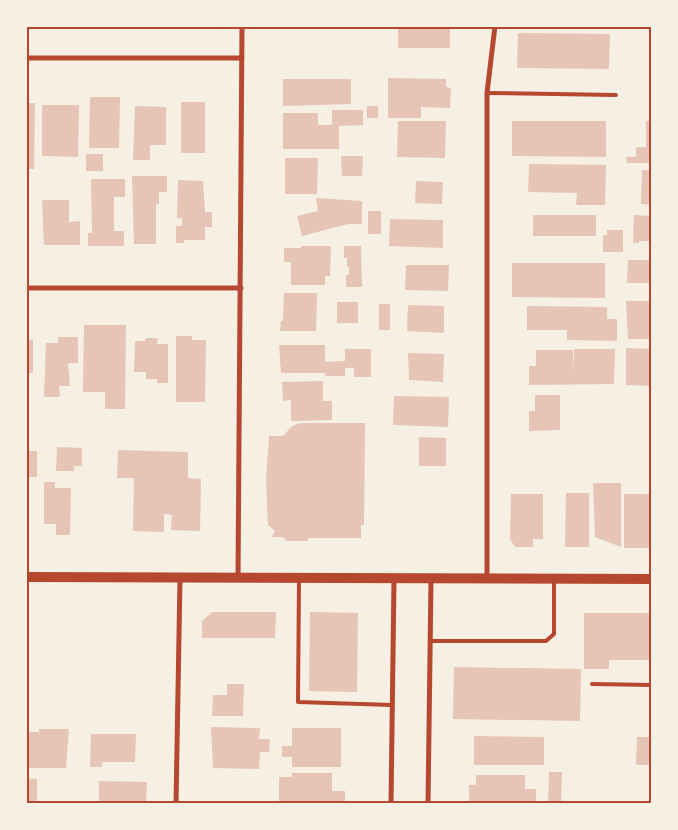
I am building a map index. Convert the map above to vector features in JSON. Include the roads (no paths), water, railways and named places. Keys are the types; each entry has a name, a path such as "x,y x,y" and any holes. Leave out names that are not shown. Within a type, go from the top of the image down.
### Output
{"main road":[{"path":"26,577 394,580 652,579"}],"street":[{"path":"238,579 242,26"},
{"path":"487,579 487,93 495,26"},
{"path":"26,58 242,58"},
{"path":"26,288 241,288"},
{"path":"176,804 180,579"},
{"path":"391,804 394,580"},
{"path":"428,804 431,580"}],"lane":[{"path":"487,93 616,95"},
{"path":"299,579 298,702 392,705"},
{"path":"430,641 546,641 554,634 554,579"},
{"path":"592,684 652,685"}]}
